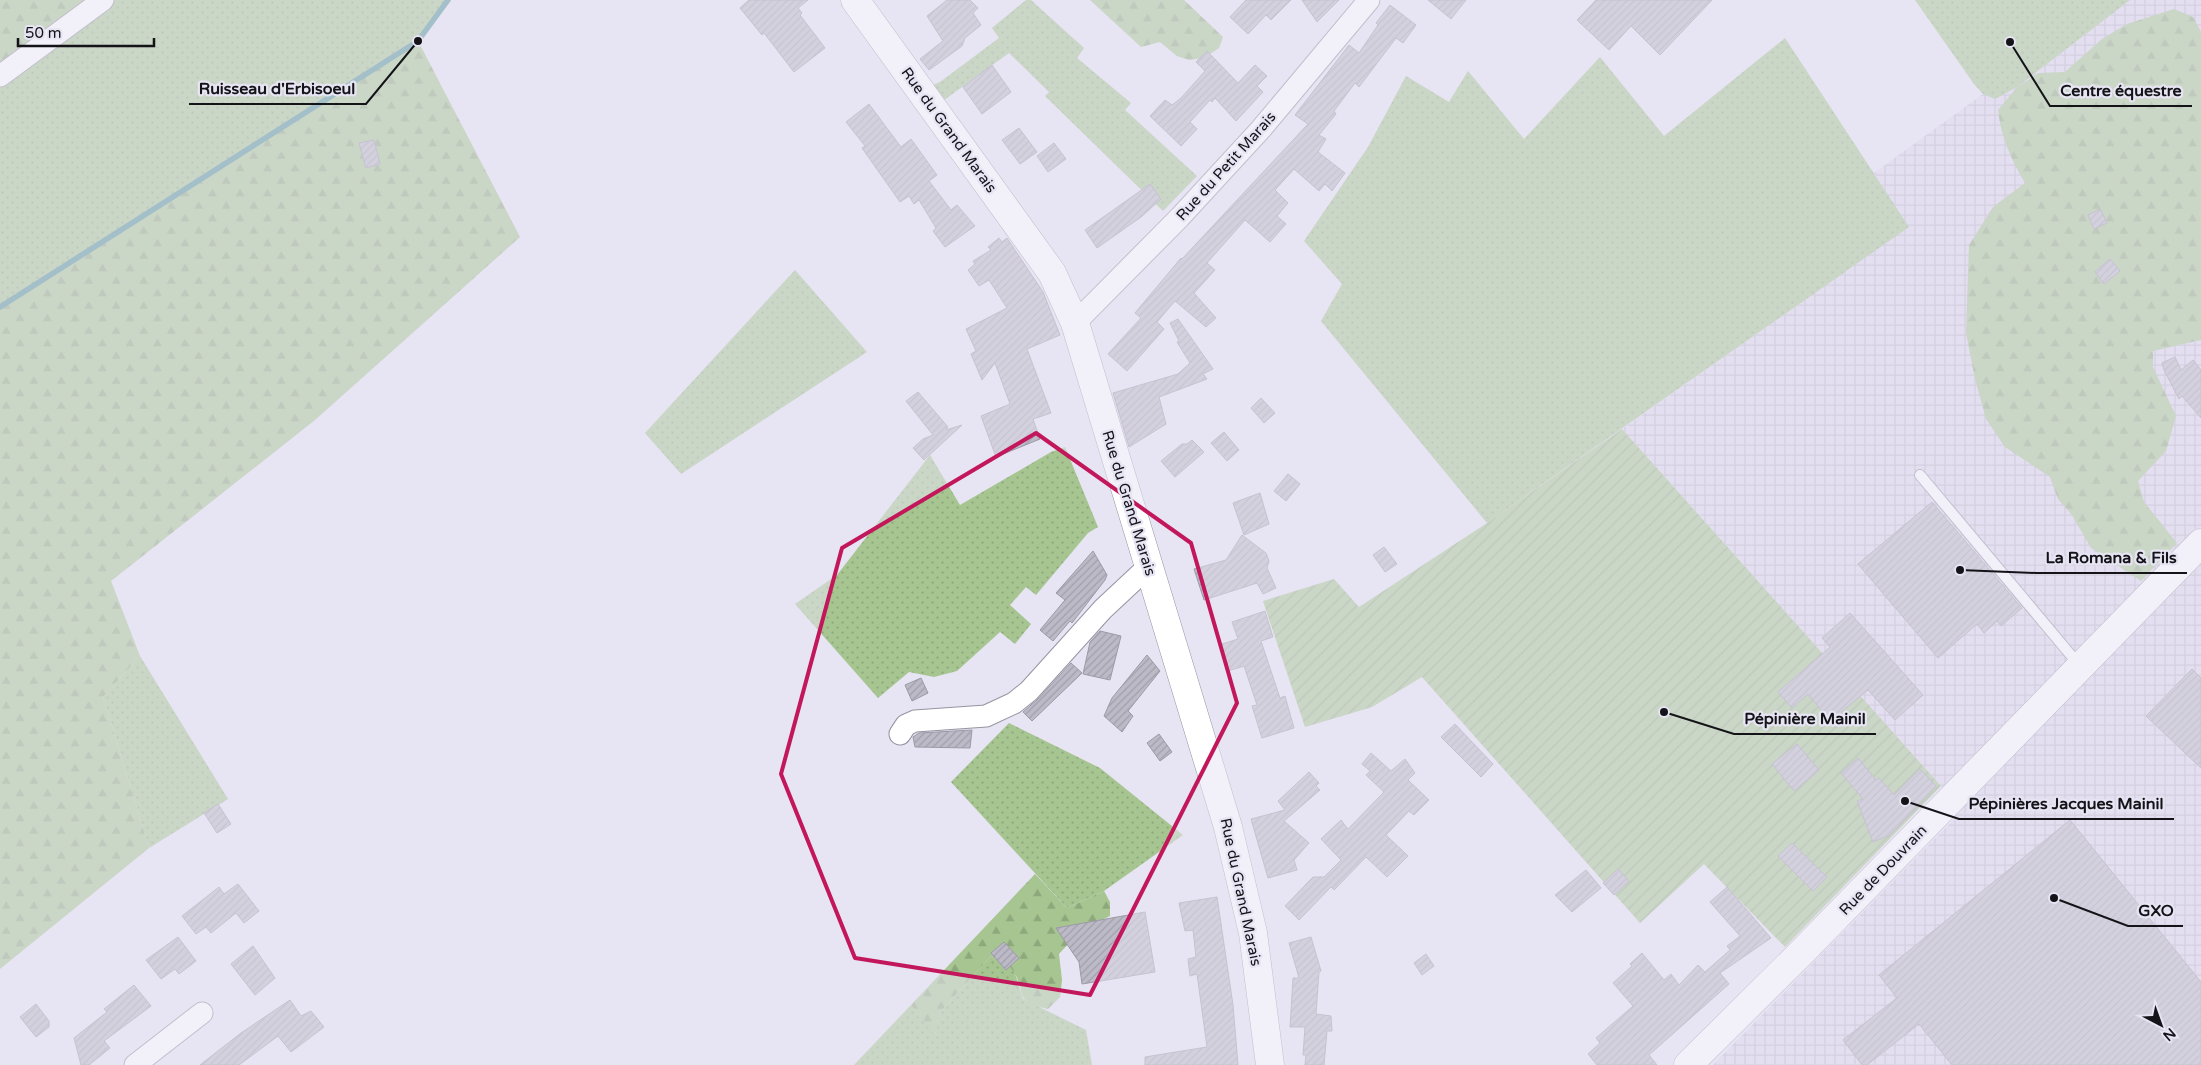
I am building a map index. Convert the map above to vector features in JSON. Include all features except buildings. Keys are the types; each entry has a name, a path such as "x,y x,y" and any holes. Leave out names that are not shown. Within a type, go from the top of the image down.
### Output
{"street":[{"path":"0,76 103,0"},
{"name":"Rue du Grand Marais","path":"855,0 1052,273 1075,323 1228,827 1253,933 1270,1065"},
{"name":"Rue du Petit Marais","path":"1075,323 1180,218 1261,129 1369,0"},
{"name":"Rue de Douvrain","path":"1688,1065 1803,951 2201,543"},
{"path":"900,734 906,725 915,720 986,716 1014,703 1029,691 1103,608 1148,566"},
{"path":"135,1065 202,1013"}],"lane":[{"path":"1920,475 2080,666"}],"highlighted area":[{"path":"1036,433 1191,543 1237,703 1090,995 855,958 781,774 842,548"}],"shaded area":[{"path":"2130,0 2201,0 2201,1065 1713,1065 1955,818 1941,786 1622,429 1908,227 1874,173 1983,94 1995,99 2017,87"}],"green space":[{"path":"0,0 448,0 418,41 0,307"},
{"path":"0,0 98,0 0,76"},
{"path":"1026,0 1031,0 1084,48 1077,58 1131,103 1125,110 1197,176 1163,211 1045,96 1049,92 1009,53 933,108 920,91 940,82 999,38 992,28"},
{"path":"1090,0 1184,0 1223,37 1219,48 1204,58 1189,60 1177,56 1160,42 1141,47"},
{"path":"1915,0 2130,0 2017,87 1995,99 1983,94 1974,84"},
{"path":"2174,9 2193,17 2201,32 2201,340 2153,351 2153,367 2176,416 2166,451 2138,481 2144,502 2177,543 2141,581 2091,548 2072,515 2058,499 2050,477 2005,447 1986,419 1975,379 1966,333 1969,245 1993,207 2025,183 2007,148 1998,110 2017,87 2039,73 2065,72 2102,39 2127,24"},
{"path":"1785,38 1909,227 1487,523 1321,321 1342,284 1304,241 1368,147 1406,76 1449,102 1468,71 1524,139 1600,57 1664,136"},
{"path":"418,41 520,237 315,420 111,581 140,656 103,697 149,848 0,969 0,307"},
{"path":"795,270 867,352 681,474 645,433"},
{"path":"1622,429 1941,786 1785,947 1704,864 1640,923 1422,677 1372,707 1305,727 1263,601 1334,579 1359,607 1487,523"},
{"path":"1065,447 1098,527 1088,533 1036,595 1026,587 1010,605 1031,624 1015,644 1000,632 957,671 934,677 909,672 878,698 795,604 837,575 930,455 960,505 1051,452"},
{"path":"140,656 228,799 149,848 103,697"},
{"path":"1009,723 1100,768 1183,835 1104,891 1067,908 951,782"},
{"path":"1035,874 1067,908 1104,891 1110,902 1110,916 1081,930 1059,954 1062,980 1060,997 1048,1009 1025,1000 1012,969 991,956 939,1013 935,1036 911,1005"},
{"path":"991,956 1014,970 1023,999 1086,1030 1092,1065 854,1065 911,1005 935,1035 939,1013"}],"waterway":[{"path":"0,307 418,41 448,0"}],"place":[{"name":"Ruisseau d'Erbisoeul","path":"418,41"},
{"name":"Centre équestre","path":"2010,42"},
{"name":"La Romana & Fils","path":"1960,570"},
{"name":"Pépinière Mainil","path":"1664,712"},
{"name":"Pépinières Jacques Mainil","path":"1905,801"},
{"name":"GXO","path":"2054,898"}]}
